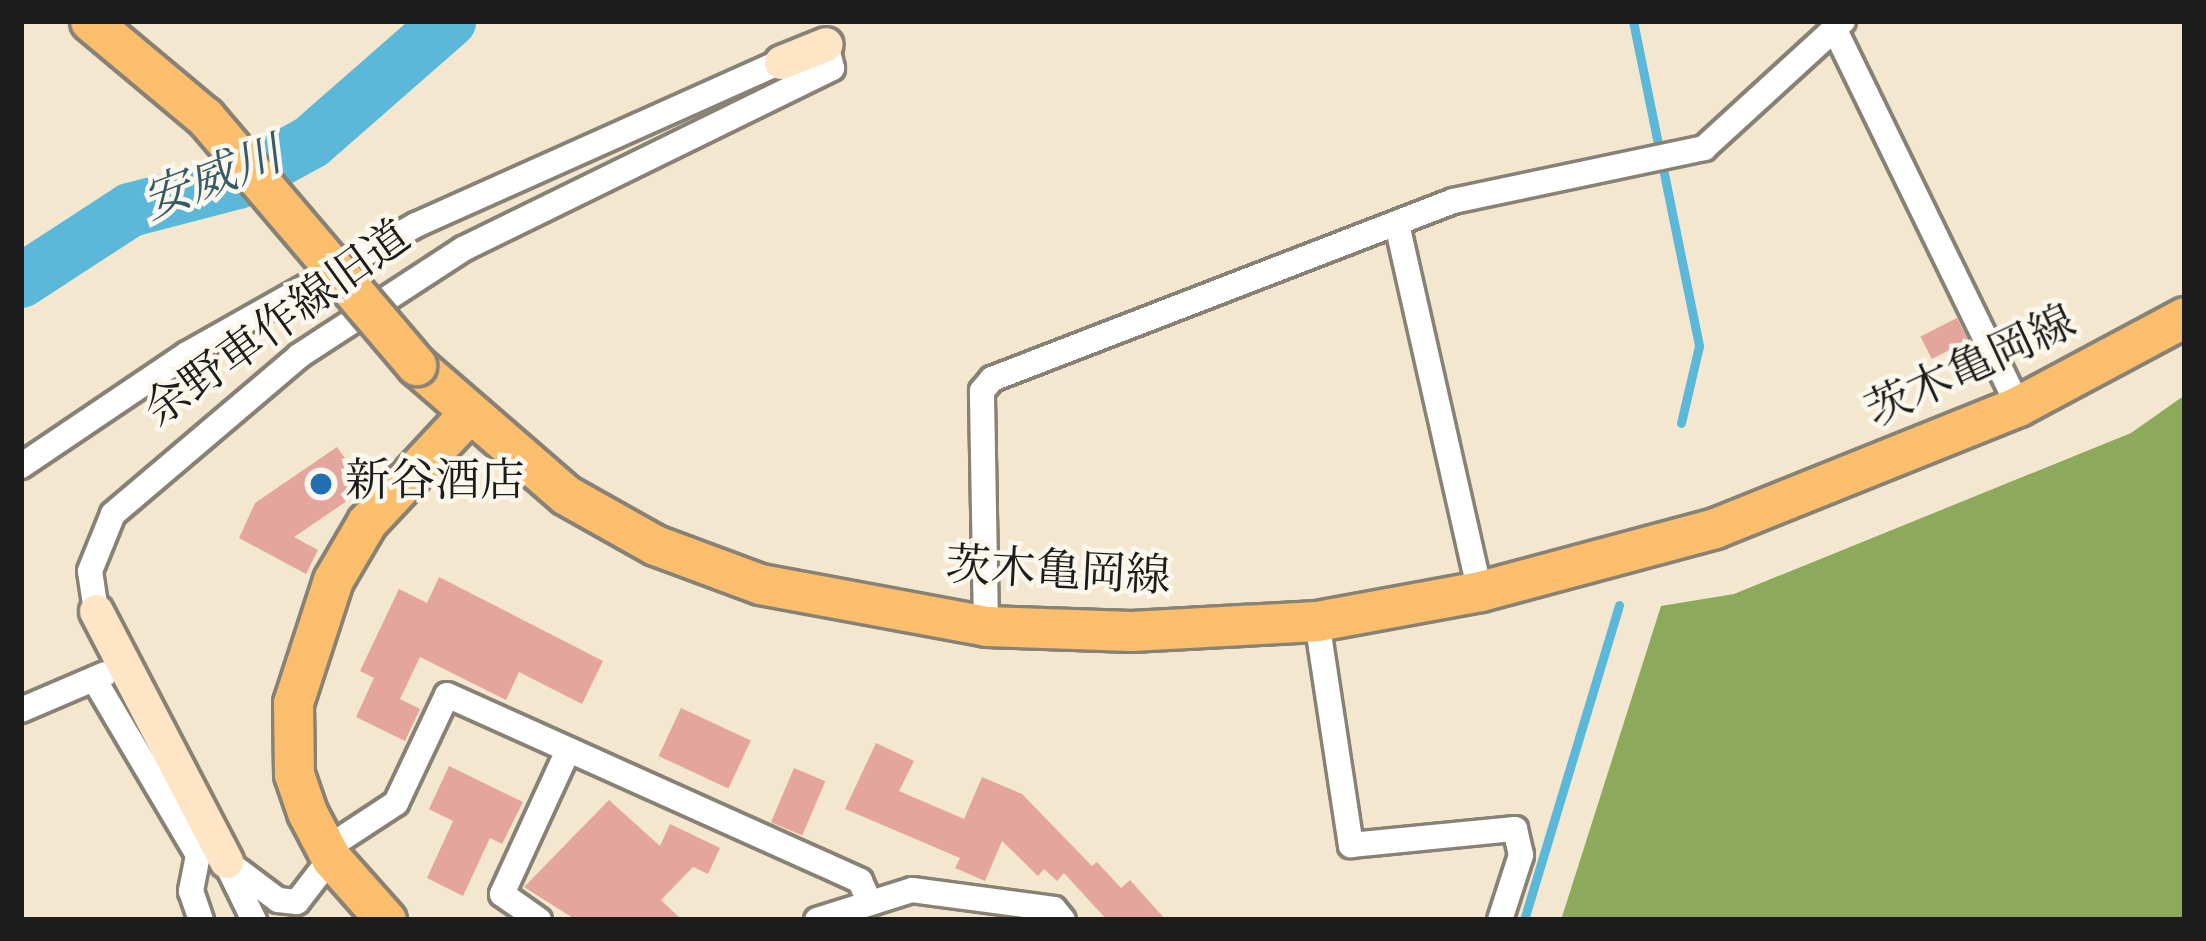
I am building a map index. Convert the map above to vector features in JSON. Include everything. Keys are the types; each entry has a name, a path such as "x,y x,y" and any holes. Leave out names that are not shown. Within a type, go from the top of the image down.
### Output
{"main road":[{"name":"茨木亀岡線","path":"90,21 205,117 416,364 467,415 566,495 655,545 760,584 986,626 1131,631 1317,621 1480,591 1810,496 2018,406 2185,317"},
{"path":"386,920 329,854 294,774 293,703 312,635 368,522 467,415"}],"street":[{"path":"986,626 982,392 992,379 1453,201 1704,148 1839,25 2018,406"},
{"path":"21,466 187,354 416,225 826,44"},
{"name":"余野車作線旧道","path":"254,920 226,861 109,672 90,571 113,514 299,356 464,249 832,68 826,44"},
{"path":"1397,224 1480,591"},
{"path":"1317,621 1351,845 1515,830 1521,855 1500,920"},
{"path":"21,710 109,672 198,855 191,891 201,920"},
{"name":"余野車作線旧道","path":"226,861 292,911 329,854 396,803 447,695 566,753"},
{"path":"539,920 502,894 566,753 860,881 870,903"},
{"path":"817,920 912,890 1054,909 1063,920"}],"green space":[{"path":"2185,395 2185,920 1561,920 1661,606 1734,594 2131,433"}],"building":[{"path":"1957,318 1968,340 1932,359 1920,337"},
{"path":"337,447 366,488 294,537 318,550 306,574 239,538 255,503"},
{"path":"439,577 603,661 582,704 519,672 506,700 420,657 400,699 420,709 405,741 356,717 374,678 360,671 399,589 427,603"},
{"path":"681,708 751,741 728,789 659,756"},
{"path":"876,743 914,761 899,791 964,819 982,777 1022,794 1092,866 1097,862 1121,888 1130,880 1166,920 1107,920 1064,873 1057,881 1044,869 1038,876 1002,841 985,881 955,868 960,858 845,809"},
{"path":"449,766 523,802 502,844 490,838 463,896 427,878 453,821 429,809"},
{"path":"794,768 825,781 802,836 771,822"},
{"path":"609,800 660,846 670,824 720,848 708,874 693,867 661,900 682,920 576,920 524,887"}],"waterway":[{"name":"安威川","path":"21,281 130,210 238,182 311,142 449,21"},
{"path":"1633,21 1699,346 1681,423"},
{"path":"1524,920 1619,605"}],"place":[{"name":"新谷酒店","path":"321,484"}]}
